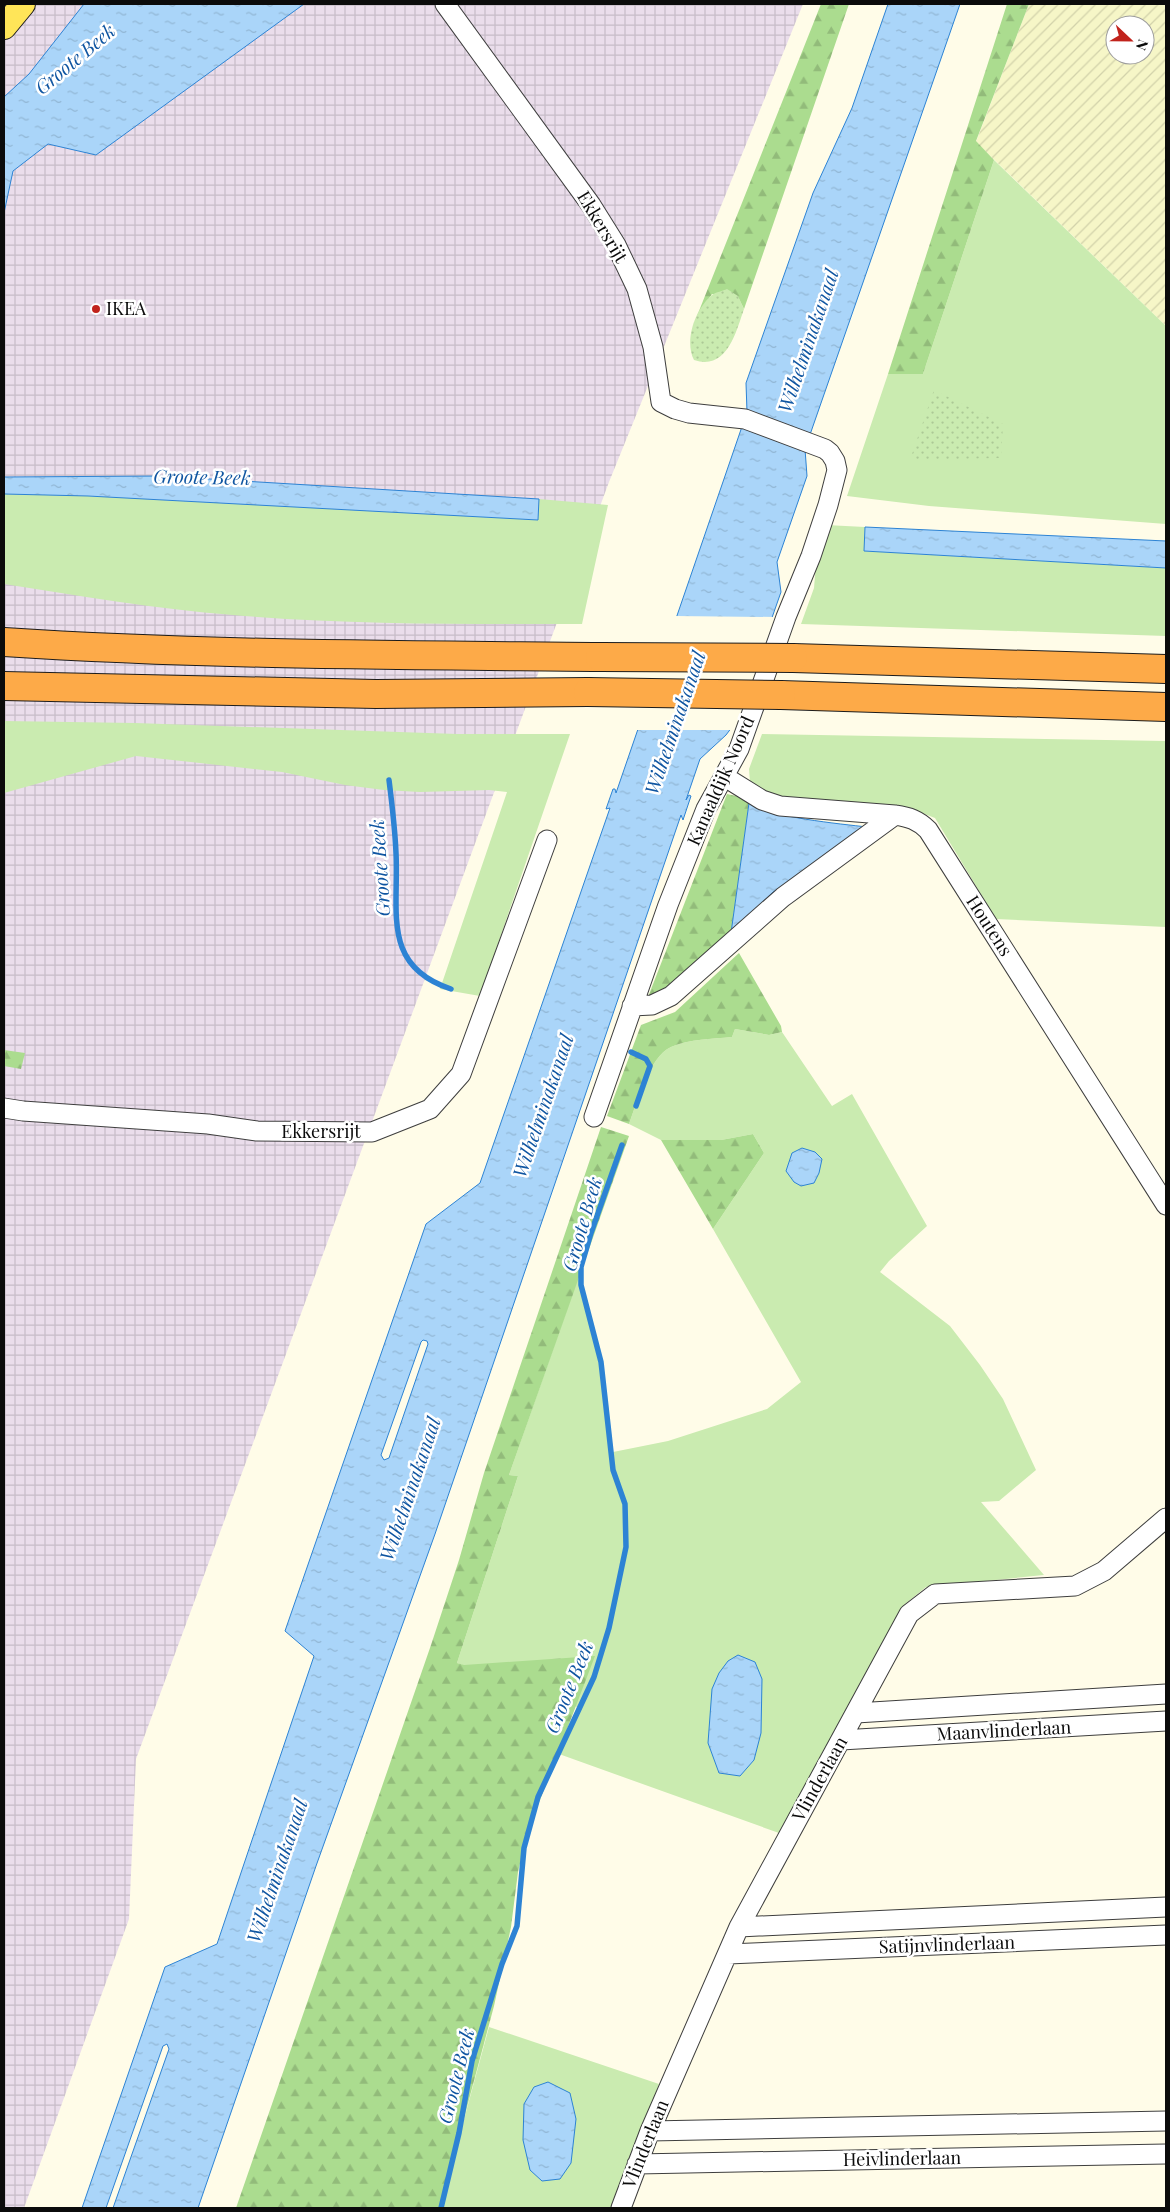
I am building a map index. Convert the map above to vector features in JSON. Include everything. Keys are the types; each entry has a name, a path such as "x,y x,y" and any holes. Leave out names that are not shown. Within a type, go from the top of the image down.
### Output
{"highway":[{"path":"4,623 85,647"},
{"path":"4,642 85,647 392,655 793,658 1166,669"},
{"path":"4,686 376,694 588,692 781,695 1166,707"}],"main road":[{"path":"4,27 23,4"}],"street":[{"name":"Ekkersrijt","path":"445,4 591,205 616,245 637,289 653,347 661,402 689,413 745,420 825,449 835,461 837,470"},
{"name":"Kanaaldijk Noord","path":"594,1117 668,905 706,809 739,749 786,617 811,556 828,505 837,470"},
{"name":"Houtens","path":"725,777 762,800 780,806 895,814 917,820 928,830 1166,1205"},
{"path":"632,1006 652,1005 671,996 783,897 895,814"},
{"name":"Ekkersrijt","path":"4,1108 23,1111 208,1124 257,1132 372,1132 430,1109 461,1074 546,840"},
{"name":"Vlinderlaan","path":"621,2208 650,2131 739,1927 909,1614 934,1594 1075,1586 1104,1571 1166,1518"},
{"name":"Maanvlinderlaan","path":"856,1713 1166,1694"},
{"name":"Maanvlinderlaan","path":"841,1740 1166,1721"},
{"name":"Satijnvlinderlaan","path":"739,1927 1166,1907"},
{"name":"Satijnvlinderlaan","path":"728,1954 1166,1935"},
{"name":"Heivlinderlaan","path":"650,2131 1166,2121"},
{"name":"Heivlinderlaan","path":"637,2164 1166,2154"}],"shaded area":[{"path":"4,4 803,4 609,482 136,1759 129,1919 24,2208 4,2208"}],"green space":[{"path":"821,4 849,4 744,309 738,297 712,294 697,316"},
{"path":"1007,4 1029,4 976,141 994,160 923,374 888,374"},
{"path":"1029,4 1166,4 1166,326 976,142"},
{"path":"994,160 1166,326 1166,524 929,506 847,496 888,374 923,374"},
{"path":"727,289 738,296 744,309 733,338 722,355 715,360 705,362 694,360 690,344 696,317 712,295"},
{"path":"934,390 1003,424 1001,458 910,460"},
{"path":"4,494 88,496 538,520 539,499 608,505 582,624 408,623 320,621 204,612 118,602 4,584"},
{"path":"826,525 865,527 864,551 1166,568 1166,636 801,624 814,588 817,552"},
{"path":"4,721 135,723 457,734 570,734 480,996 440,989 507,792 489,790 420,792 384,790 345,785 282,772 136,756 4,793"},
{"path":"762,734 1166,741 1166,927 996,919 935,818 922,813 871,804 779,800 750,782 749,769"},
{"path":"727,794 736,796 749,803 731,933 681,984 648,997"},
{"path":"739,953 781,1026 782,1032 769,1035 735,1029 732,1037 693,1041 671,1047 663,1052 650,1070 629,1124 607,1116 641,1025 675,1012"},
{"path":"735,1029 769,1035 782,1032 832,1106 852,1094 927,1226 889,1261 880,1272 950,1326 1003,1399 1036,1470 999,1501 981,1502 1044,1575 926,1587 905,1604 779,1833 559,1754 577,1707 457,1663 518,1476 509,1475 578,1278 594,1327 607,1395 613,1452 668,1441 767,1409 801,1382 713,1229 764,1153 753,1134 721,1140 661,1140 629,1124 650,1070 663,1052 686,1042 732,1037"},
{"path":"4,1050 25,1053 21,1069 4,1066"},
{"path":"601,1127 629,1136 509,1475 518,1476 457,1663 464,1665 595,1656 527,1834 518,1872 511,1927 494,2006 440,2208 236,2208 431,1645 459,1560 484,1473"},
{"path":"753,1134 764,1153 713,1229 661,1140 721,1140"},
{"path":"489,2027 659,2084 613,2208 440,2208"}],"water":[{"path":"84,4 304,4 96,155 48,144 13,171 4,213 4,97 29,74"},
{"name":"Wilhelminakanaal","path":"888,4 960,4 805,449 807,476 777,562 781,592 735,723 726,735 700,759 686,800 689,795 691,796 683,820 681,815 435,1534 316,1866 198,2208 113,2208 169,2049 167,2044 163,2046 106,2208 82,2208 165,1967 217,1944 314,1656 285,1631 426,1224 480,1183 610,808 606,809 613,789 615,789 616,793 747,412 746,383 813,193 852,108","holes":["423,1340 427,1341 428,1344 389,1458 384,1460 381,1455 421,1342"]},
{"path":"160,476 539,499 538,520 88,496 4,494 4,477"},
{"path":"865,527 1166,541 1166,568 864,551"},
{"path":"749,803 758,808 788,816 867,827 844,847 773,892 731,933"},
{"path":"802,1148 815,1152 822,1159 819,1173 814,1183 801,1186 794,1182 786,1171 792,1153"},
{"path":"738,1655 755,1662 762,1679 761,1733 754,1760 740,1776 719,1773 708,1743 712,1689 719,1673 728,1661"},
{"path":"548,2082 570,2093 576,2119 571,2163 560,2179 542,2181 530,2170 523,2140 524,2104 534,2087"}],"pier":[{"path":"675,616 775,617 737,724 732,730 635,730"}],"waterway":[{"name":"Groote Beek","path":"389,780 396,844 396,915 398,934 404,951 413,966 429,979 451,989"},
{"name":"Groote Beek","path":"631,1052 646,1059 650,1066 636,1106"},
{"name":"Groote Beek","path":"441,2208 459,2133 472,2061 502,1964 517,1926 524,1848 538,1797 594,1677 609,1628 626,1547 625,1504 613,1470 601,1362 581,1285 581,1267 622,1145"}],"place":[{"name":"IKEA","path":"96,309"}]}
